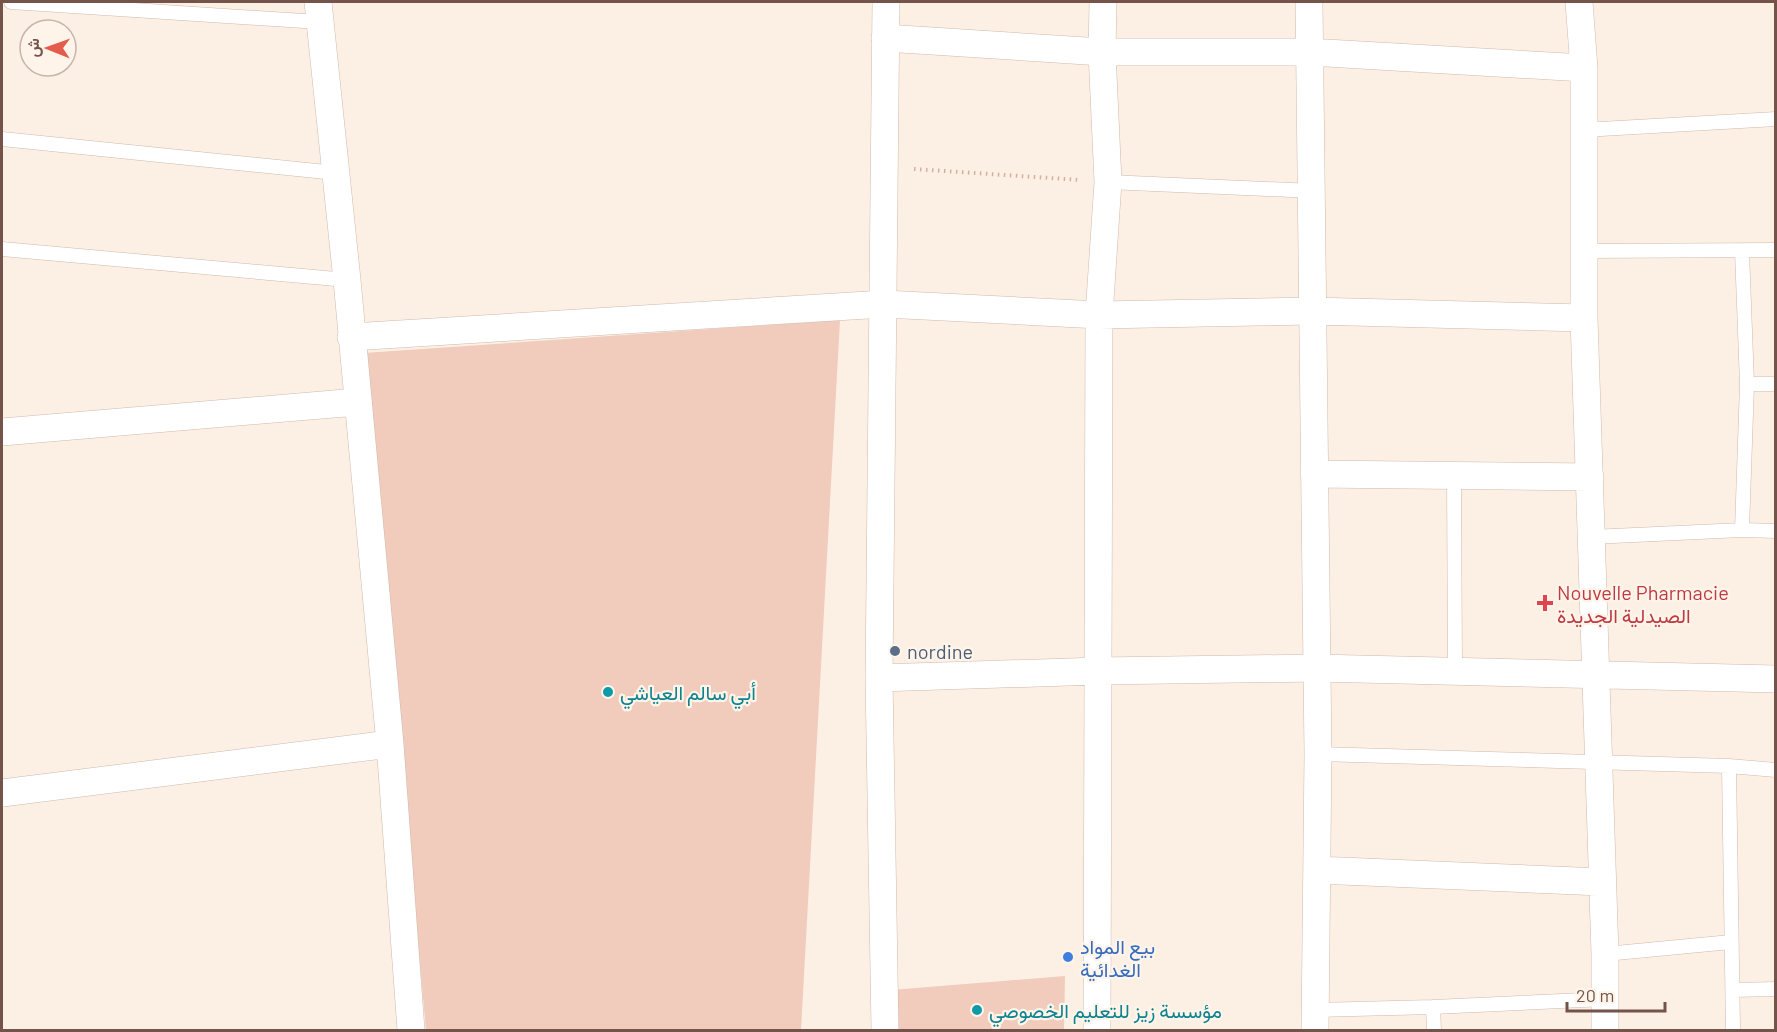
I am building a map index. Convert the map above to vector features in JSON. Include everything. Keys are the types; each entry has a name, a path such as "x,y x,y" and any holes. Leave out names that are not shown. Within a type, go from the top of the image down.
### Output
{"street":[{"path":"885,1030 879,678 886,2"},
{"path":"1097,1030 1099,315 1108,182 1102,52 1103,2"},
{"path":"1309,2 1318,754 1315,1020"},
{"path":"1579,2 1584,68 1584,318 1605,954 1605,1030"},
{"path":"319,12 347,280 390,744 411,1030"},
{"path":"885,38 1102,52 1309,52 1584,68"},
{"path":"351,337 884,304 1099,315 1312,311 1584,318"},
{"path":"2,432 357,402"},
{"path":"1314,474 1590,477"},
{"path":"879,678 1099,671 1317,668 1776,679"},
{"path":"2,793 390,744"},
{"path":"1317,870 1602,882"}],"lane":[{"path":"11,2 319,12"},
{"path":"1583,130 1776,119"},
{"path":"2,139 336,173"},
{"path":"1108,182 1313,190"},
{"path":"2,249 347,280"},
{"path":"1584,251 1776,250"},
{"path":"1742,251 1748,384 1742,530"},
{"path":"1748,384 1776,384"},
{"path":"1454,476 1455,672"},
{"path":"1591,537 1742,530 1776,531"},
{"path":"1318,754 1730,766 1776,771"},
{"path":"1730,766 1732,1030"},
{"path":"1605,954 1731,942"},
{"path":"1733,990 1776,989"},
{"path":"1315,1020 1433,1007 1604,999"},
{"path":"1433,1007 1434,1030"}],"path":[{"path":"885,167 1108,182"}],"building":[{"name":"أبي سالم العياشي","path":"840,320 801,1030 426,1030 364,353"},
{"name":"مؤسسة زيز للتعليم الخصوصي","path":"1065,976 1064,1030 889,1030 891,990"}],"place":[{"name":"Nouvelle Pharmacie الصيدلية الجديدة","path":"1545,603"},
{"name":"nordine","path":"895,651"},
{"name":"أبي سالم العياشي","path":"608,692"},
{"name":"بيع المواد الغدائية","path":"1068,957"},
{"name":"مؤسسة زيز للتعليم الخصوصي","path":"977,1010"}]}
